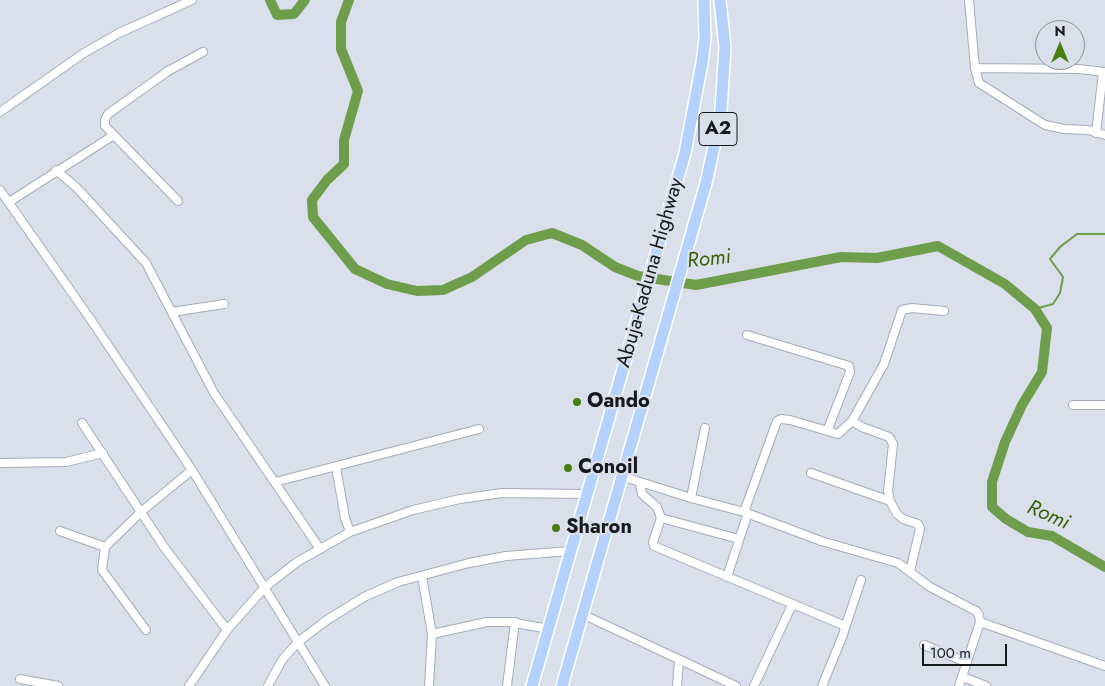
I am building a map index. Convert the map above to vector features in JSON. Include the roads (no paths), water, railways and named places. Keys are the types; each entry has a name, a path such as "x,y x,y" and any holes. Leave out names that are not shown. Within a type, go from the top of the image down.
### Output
{"highway":[{"name":"Abuja-Kaduna Highway","path":"532,686 675,193 694,113 705,38 704,0"},
{"name":"Abuja-Kaduna Highway","path":"562,686 706,182 721,110 725,48 720,0"}],"street":[{"path":"0,112 93,48 119,33 192,0"},
{"path":"969,0 975,68 979,83 1045,125 1088,130 1105,135"},
{"path":"178,201 104,123 108,114 168,71 203,52"},
{"path":"975,68 1079,69 1104,72 1096,133"},
{"path":"10,202 56,170 114,135"},
{"path":"56,170 96,208 146,263 214,393 320,549"},
{"path":"0,190 192,470 325,686"},
{"path":"172,312 224,304"},
{"path":"727,577 746,512 778,421 781,419 790,420 825,431 828,429 838,434 852,421 884,364 902,310 912,308 944,311"},
{"path":"747,335 849,366 850,372 828,429"},
{"path":"1072,406 1105,405"},
{"path":"852,421 891,439"},
{"path":"82,423 164,546 227,630"},
{"path":"691,498 705,428"},
{"path":"275,482 480,429"},
{"path":"894,430 891,439 893,444 888,491 890,501 896,514 903,520 918,524 920,529 910,571"},
{"path":"0,463 44,464 75,461 103,453"},
{"path":"336,467 345,518 350,532"},
{"path":"146,630 102,570 105,547 142,511 192,470"},
{"path":"811,473 890,501"},
{"path":"621,476 691,498 746,512 821,541 893,561 910,571 930,587 976,611 979,615 980,622 966,662 962,681 986,686"},
{"path":"640,483 642,494 656,507 661,518 653,542 654,546 843,625 845,628"},
{"path":"189,686 227,630 265,587 297,562 350,532 413,510 460,499 502,493 587,494"},
{"path":"661,518 739,539"},
{"path":"60,531 105,547"},
{"path":"268,686 282,660 298,642 364,597 398,582 469,563 506,556 570,551"},
{"path":"422,576 432,634 429,686"},
{"path":"822,686 845,628 861,580"},
{"path":"754,686 792,604"},
{"path":"582,614 736,686"},
{"path":"432,634 487,622 515,622 549,629"},
{"path":"507,686 515,622"},
{"path":"980,622 1105,666"},
{"path":"924,645 966,662"},
{"path":"677,686 680,661"},
{"path":"20,679 58,686"}],"waterway":[{"name":"Romi","path":"270,0 277,15 294,14 305,0"},
{"name":"Romi","path":"349,0 341,22 341,49 358,91 344,140 344,164 327,180 312,200 313,217 355,269 387,284 417,291 443,290 472,277 526,240 552,233 582,245 615,267 638,276 696,285 841,257 877,258 938,246 1005,284 1035,309 1047,328 1042,372 1022,405 1005,442 992,482 992,507 1006,519 1028,532 1052,536 1105,567"},
{"path":"1035,309 1053,304 1060,293 1063,277 1050,259 1060,247 1077,234 1105,234"}],"place":[{"name":"Oando","path":"577,402"},
{"name":"Conoil","path":"568,468"},
{"name":"Sharon","path":"556,528"}]}
